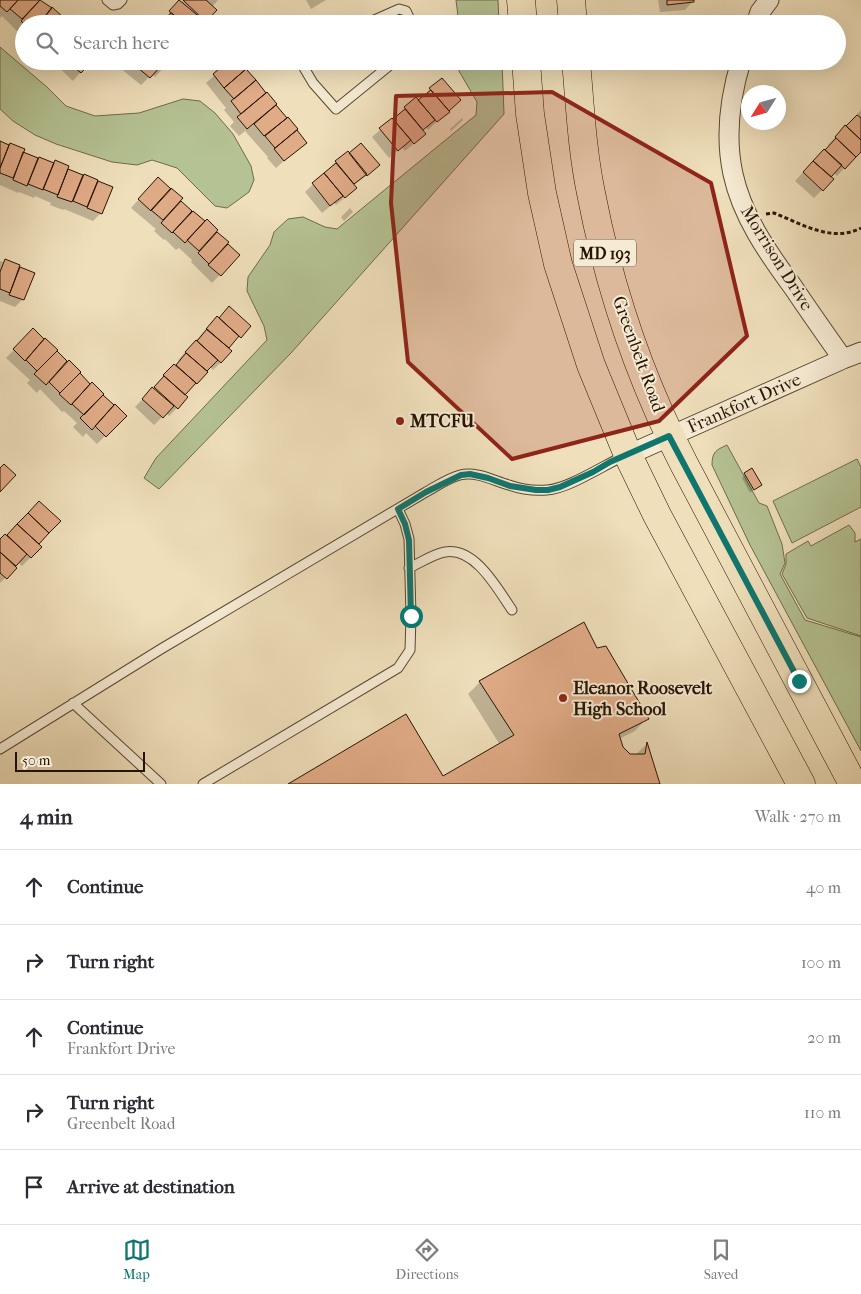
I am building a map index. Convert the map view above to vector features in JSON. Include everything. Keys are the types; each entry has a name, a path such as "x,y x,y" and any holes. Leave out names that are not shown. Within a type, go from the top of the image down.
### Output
{"main road":[{"path":"521,0 522,15"},
{"path":"571,0 572,15"},
{"name":"MD 193","path":"527,70 530,114 542,193 557,262 591,365 628,455 658,515 801,784"},
{"name":"Greenbelt Road","path":"577,70 582,131 591,192 610,273 642,371 669,436 853,784"}],"street":[{"path":"759,15 769,0"},
{"name":"Morrison Drive","path":"738,70 730,114 729,142 733,174 747,216 776,264 843,359"},
{"name":"Frankfort Drive","path":"628,455 861,352"}],"lane":[{"path":"107,0 113,5 118,4 122,0"},
{"path":"385,15 398,9 406,11 408,15"},
{"path":"305,70 313,83 336,109 384,70"},
{"path":"0,749 161,649 426,492 461,475 470,474 488,478 510,486 548,490 560,487 628,455"},
{"path":"203,784 398,668 406,659 410,650 411,616 409,540 405,524 398,509"},
{"path":"409,568 444,552 459,552 475,561 512,610"},
{"path":"72,704 161,784"}],"path":[{"path":"747,216 774,214 824,233 839,234 861,228"}],"highlighted area":[{"path":"552,92 711,183 747,336 659,421 512,459 408,362 391,203 396,96"}],"green space":[{"path":"456,0 498,0 499,15 458,15"},
{"path":"0,47 15,60 15,70 27,70 66,106 95,116 139,113 183,99 200,101 215,113 233,134 251,166 254,180 249,192 227,208 215,206 177,168 152,160 137,165 112,162 56,144 35,135 13,121 0,109"},
{"path":"502,70 504,114 291,353 159,489 144,478 156,458 267,340 264,326 247,291 248,277 270,245 274,232 288,219 303,217 325,227 337,229 476,115 477,102 459,71"},
{"path":"727,445 759,503 767,506 782,544 785,563 780,574 805,620 861,637 861,751 750,545 712,465 715,452"},
{"path":"857,459 861,467 861,507 792,543 773,501"},
{"path":"849,525 855,533 855,542 861,539 861,636 807,618 782,574 786,564 786,554 808,541 811,546"}],"building":[{"path":"0,0 18,0 7,12 0,6"},
{"path":"18,0 40,0 26,15 17,15 10,9"},
{"path":"40,0 52,8 46,15 26,15"},
{"path":"179,0 197,15 174,15 169,11"},
{"path":"183,0 206,0 217,10 212,15 199,15"},
{"path":"667,0 694,0 694,2 667,5"},
{"path":"52,7 61,15 46,15"},
{"path":"141,70 157,70 150,78"},
{"path":"218,70 245,70 224,88 213,74"},
{"path":"245,70 256,80 234,99 224,88"},
{"path":"442,78 461,100 449,111 429,88"},
{"path":"256,80 266,93 241,114 231,101"},
{"path":"431,90 450,112 437,122 418,100"},
{"path":"267,92 277,104 247,129 237,117"},
{"path":"416,97 435,120 423,130 404,107"},
{"path":"276,105 287,118 264,136 254,124"},
{"path":"405,109 426,134 414,144 393,119"},
{"path":"857,115 861,118 861,140 846,126"},
{"path":"288,117 298,129 275,148 265,136"},
{"path":"392,118 411,140 398,151 379,128"},
{"path":"845,125 861,140 861,152 856,157 835,137"},
{"path":"297,130 307,143 284,161 274,149"},
{"path":"836,138 856,157 845,169 825,150"},
{"path":"0,141 9,145 0,168"},
{"path":"10,143 25,149 13,178 0,173 0,168"},
{"path":"361,143 380,165 367,176 349,153"},
{"path":"824,149 842,165 831,177 813,161"},
{"path":"348,151 367,174 354,184 335,161"},
{"path":"23,152 38,158 27,186 13,180"},
{"path":"39,157 54,163 43,190 28,184"},
{"path":"55,160 69,166 58,195 43,189"},
{"path":"813,161 834,179 823,191 803,172"},
{"path":"336,163 357,188 345,198 324,173"},
{"path":"68,169 83,175 72,202 57,197"},
{"path":"324,173 343,196 330,206 312,183"},
{"path":"84,174 98,180 87,207 73,201"},
{"path":"158,177 171,189 151,211 138,199"},
{"path":"98,181 113,187 102,214 87,208"},
{"path":"171,188 183,198 163,220 151,210"},
{"path":"181,201 192,211 172,233 161,223"},
{"path":"193,211 205,221 185,243 173,232"},
{"path":"207,219 218,230 199,251 187,240"},
{"path":"217,232 229,242 209,264 198,253"},
{"path":"228,244 240,255 221,276 208,265"},
{"path":"5,259 20,265 10,293 0,289 0,272"},
{"path":"20,267 35,273 24,300 9,295"},
{"path":"229,306 251,326 241,338 219,318"},
{"path":"217,316 239,336 229,348 206,329"},
{"path":"33,328 44,339 25,361 13,349"},
{"path":"207,329 232,351 221,363 197,341"},
{"path":"45,338 58,350 37,371 26,360"},
{"path":"196,340 218,360 207,371 185,352"},
{"path":"57,351 67,361 46,385 34,374"},
{"path":"186,353 208,372 197,384 176,365"},
{"path":"69,360 81,372 60,393 49,382"},
{"path":"174,364 196,383 185,395 163,375"},
{"path":"80,373 90,384 71,405 59,394"},
{"path":"164,376 188,397 178,409 154,387"},
{"path":"92,382 104,394 84,415 72,404"},
{"path":"152,387 174,406 163,418 142,399"},
{"path":"103,395 114,405 92,430 80,418"},
{"path":"115,404 127,416 106,437 95,426"},
{"path":"4,464 16,475 0,492 0,468"},
{"path":"752,468 762,485 754,490 744,473"},
{"path":"39,501 61,521 49,533 28,513"},
{"path":"28,513 49,533 39,544 17,524"},
{"path":"17,524 42,547 31,558 7,535"},
{"path":"5,534 27,554 16,566 0,552 0,539"},
{"path":"0,552 17,568 7,579 0,573"},
{"name":"Eleanor Roosevelt High School","path":"584,622 597,648 606,646 649,719 619,734 623,747 630,754 645,754 647,742 660,784 288,784 406,714 443,776 514,735 479,681"}],"place":[{"name":"MTCFU","path":"400,421"},
{"name":"Eleanor Roosevelt High School","path":"563,698"}],"route":[{"path":"411,616 409,540 405,524 398,509 450,479 461,475 470,474 510,486 536,490 560,487 669,436 799,681"}]}
